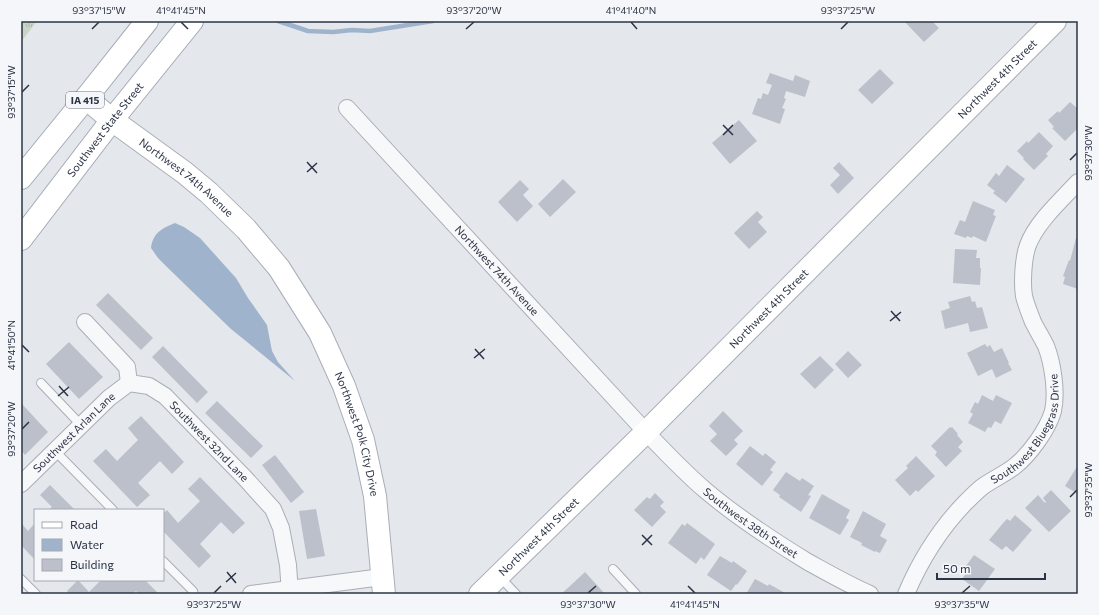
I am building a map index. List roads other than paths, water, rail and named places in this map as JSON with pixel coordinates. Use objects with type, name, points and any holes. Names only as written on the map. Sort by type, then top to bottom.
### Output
[{"type":"street","name":"IA 415","points":[[21,178],[147,21]]},
{"type":"street","name":"Southwest State Street","points":[[21,240],[112,120],[192,21]]},
{"type":"street","name":"Northwest 4th Street","points":[[480,594],[646,432],[1055,21]]},
{"type":"street","name":"Northwest 74th Avenue","points":[[86,98],[112,120],[185,173],[209,193],[246,229],[279,268],[290,286]]},
{"type":"street","name":"Northwest 74th Avenue","points":[[347,108],[646,432]]},
{"type":"street","name":"Southwest Bluegrass Drive","points":[[906,594],[928,551],[964,504],[982,487],[1014,466],[1027,455],[1044,432],[1052,412],[1054,392],[1052,369],[1046,347],[1033,322],[1024,296],[1023,269],[1028,246],[1036,229],[1078,182]]},
{"type":"street","name":"Northwest Polk City Drive","points":[[290,286],[320,333],[344,386],[363,440],[375,496],[383,585]]},
{"type":"street","points":[[85,322],[127,367],[129,383]]},
{"type":"street","name":"Southwest Arlan Lane","points":[[23,479],[55,451],[109,398],[129,383]]},
{"type":"street","name":"Southwest 32nd Lane","points":[[129,383],[149,386],[165,396],[273,509],[282,528],[290,591]]},
{"type":"street","name":"Southwest 38th Street","points":[[646,432],[704,490],[741,519],[781,546],[821,569],[870,594]]},
{"type":"street","points":[[251,594],[383,585]]},
{"type":"lane","points":[[41,383],[81,425]]},
{"type":"lane","points":[[55,451],[112,509]]},
{"type":"lane","points":[[164,562],[193,591],[194,594]]},
{"type":"lane","points":[[613,569],[636,594]]},
{"type":"lane","points":[[499,576],[516,594]]},
{"type":"lane","points":[[21,579],[36,594]]},
{"type":"water","points":[[175,223],[184,227],[200,238],[236,278],[267,325],[272,351],[278,362],[295,381],[231,329],[158,258],[151,248],[154,238],[162,229]]},
{"type":"waterway","points":[[278,21],[308,31],[333,32],[352,30],[370,31],[433,21]]}]
